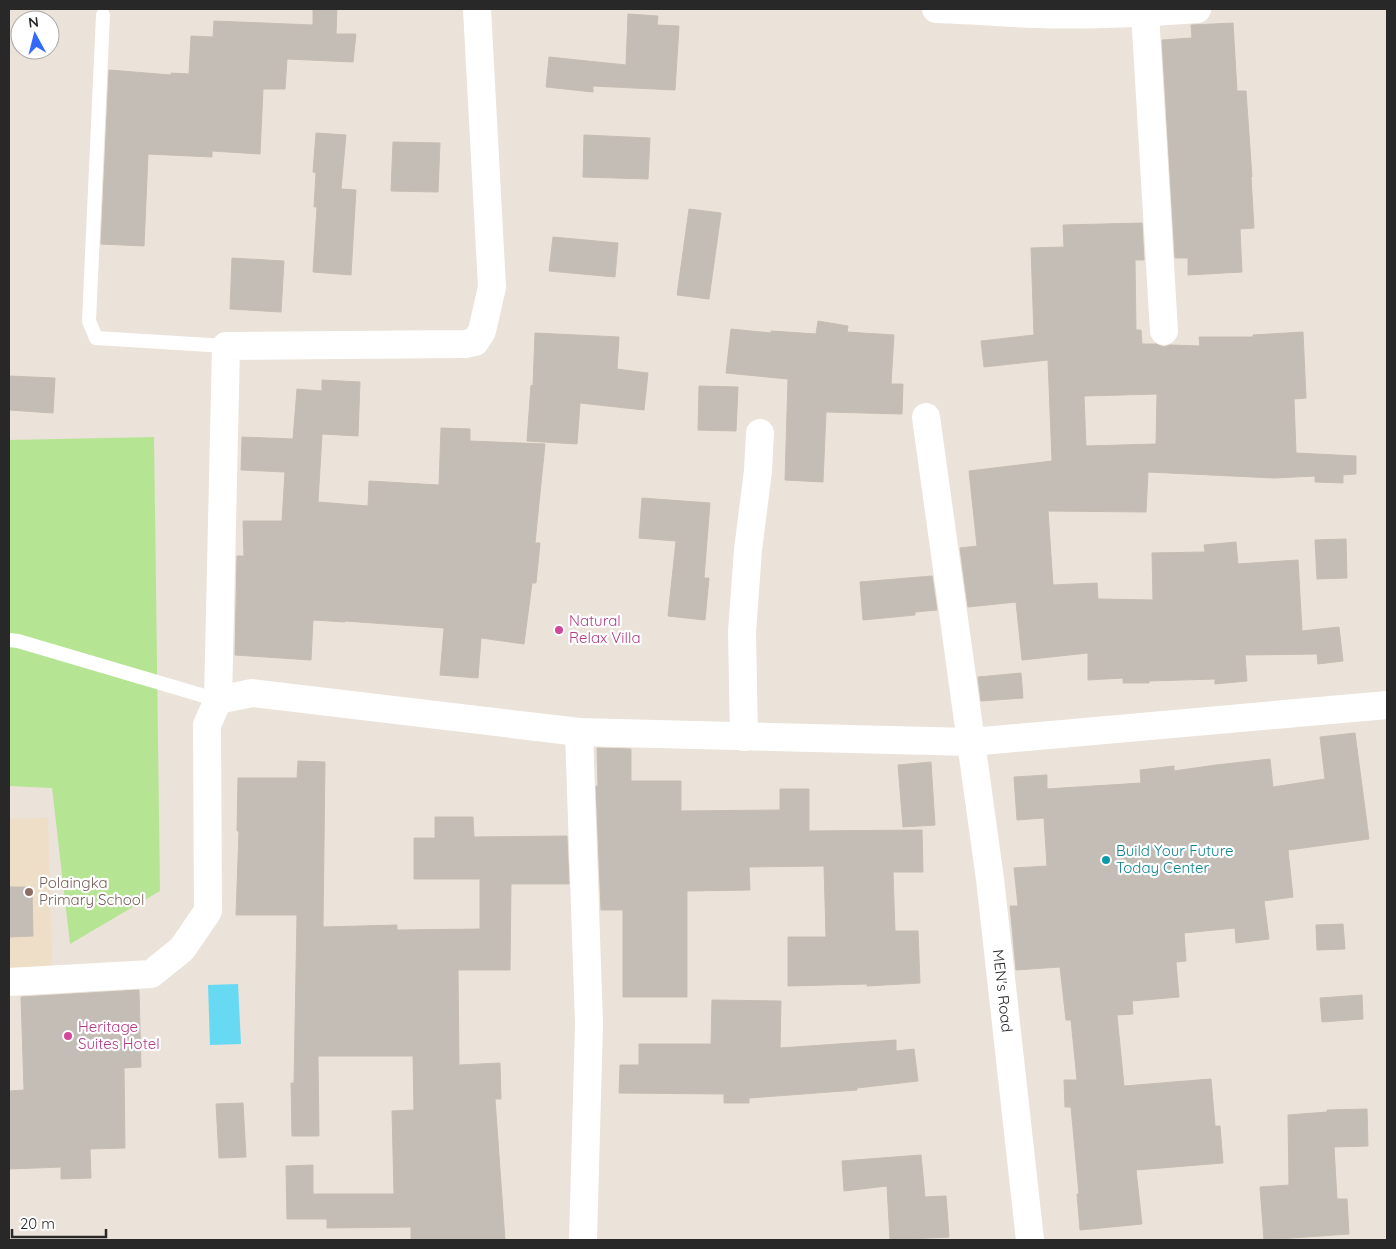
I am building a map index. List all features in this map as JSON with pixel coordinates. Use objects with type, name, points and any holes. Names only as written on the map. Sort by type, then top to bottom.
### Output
[{"type":"street","points":[[9,982],[150,974],[182,949],[208,912],[207,724],[218,700],[226,346],[465,344],[474,342],[482,331],[492,287],[478,9]]},
{"type":"street","points":[[936,9],[1036,14],[1145,13],[1197,9]]},
{"type":"street","points":[[1145,13],[1164,331]]},
{"type":"street","name":"MEN's Road","points":[[926,417],[990,879],[1030,1240]]},
{"type":"street","points":[[744,737],[742,632],[748,550],[758,471],[760,432]]},
{"type":"street","points":[[218,700],[252,693],[579,732],[971,742],[1387,705]]},
{"type":"street","points":[[579,732],[589,1024],[583,1240]]},
{"type":"lane","points":[[103,15],[89,320],[96,338],[226,346]]},
{"type":"lane","points":[[9,640],[18,641],[218,700]]},
{"type":"shaded area","name":"Polaingka Primary School","points":[[48,818],[52,966],[9,968],[9,819]]},
{"type":"green space","points":[[154,437],[160,891],[70,944],[52,788],[9,786],[9,440]]},
{"type":"water","points":[[238,984],[241,1044],[210,1045],[208,985]]},
{"type":"building","points":[[313,9],[337,9],[336,34],[356,34],[353,62],[287,59],[285,89],[263,89],[260,154],[212,151],[212,157],[148,154],[144,246],[101,244],[109,70],[171,75],[171,73],[189,74],[191,36],[213,37],[214,21],[313,25]]},
{"type":"building","points":[[628,14],[658,16],[657,25],[679,26],[675,90],[593,86],[593,92],[546,87],[549,57],[626,65]]},
{"type":"building","points":[[1233,23],[1237,91],[1246,91],[1254,228],[1240,229],[1242,272],[1188,275],[1188,258],[1175,258],[1162,40],[1192,38],[1191,25]]},
{"type":"building","points":[[316,133],[346,135],[341,189],[356,190],[351,275],[313,272],[317,207],[314,207],[316,173],[313,172]]},
{"type":"building","points":[[584,135],[650,138],[648,179],[583,177]]},
{"type":"building","points":[[393,142],[440,143],[438,192],[391,191]]},
{"type":"building","points":[[689,209],[721,213],[709,299],[677,295]]},
{"type":"building","points":[[1142,223],[1144,260],[1135,260],[1136,330],[1141,330],[1142,344],[1156,344],[1164,347],[1170,345],[1200,346],[1199,337],[1253,337],[1253,335],[1303,332],[1306,398],[1294,399],[1296,453],[1356,456],[1356,474],[1343,475],[1343,483],[1315,482],[1315,476],[1274,478],[1148,472],[1146,512],[1048,511],[1053,585],[1097,583],[1098,599],[1153,600],[1152,553],[1205,552],[1204,545],[1236,542],[1238,564],[1298,560],[1302,631],[1339,627],[1343,661],[1318,664],[1317,654],[1245,655],[1247,681],[1215,684],[1215,679],[1149,681],[1149,683],[1123,683],[1123,678],[1088,680],[1088,653],[1022,660],[1016,602],[968,607],[960,548],[977,546],[969,471],[1052,461],[1048,360],[984,367],[981,341],[1034,335],[1031,248],[1064,247],[1063,225]],"holes":[[[1157,394],[1156,444],[1086,446],[1084,396]]]},
{"type":"building","points":[[553,237],[618,243],[615,277],[549,271]]},
{"type":"building","points":[[232,258],[284,261],[281,312],[230,309]]},
{"type":"building","points":[[818,321],[848,326],[847,332],[894,335],[891,384],[903,384],[902,414],[826,412],[823,482],[785,480],[788,379],[726,373],[731,329],[771,333],[771,331],[816,334]]},
{"type":"building","points":[[535,333],[619,337],[617,369],[648,373],[644,410],[580,403],[577,444],[527,441],[531,385],[533,386]]},
{"type":"building","points":[[9,376],[55,378],[53,413],[9,410]]},
{"type":"building","points":[[322,380],[360,382],[358,436],[322,434],[318,502],[368,506],[369,481],[439,485],[441,428],[470,429],[470,441],[545,444],[535,543],[540,543],[536,583],[532,583],[524,644],[481,638],[478,678],[440,675],[444,628],[313,620],[311,660],[235,655],[237,556],[244,556],[243,521],[282,521],[285,472],[241,470],[242,437],[293,439],[297,389],[322,391]]},
{"type":"building","points":[[699,386],[738,387],[736,431],[698,430]]},
{"type":"building","points":[[642,498],[710,503],[704,578],[709,578],[705,620],[668,616],[676,541],[639,538]]},
{"type":"building","points":[[1346,539],[1347,578],[1317,579],[1315,540]]},
{"type":"building","points":[[932,576],[937,610],[915,612],[915,615],[863,620],[860,582]]},
{"type":"building","points":[[1021,673],[1023,698],[981,701],[978,677]]},
{"type":"building","points":[[1355,733],[1369,839],[1288,850],[1293,897],[1264,901],[1269,939],[1236,943],[1235,928],[1184,933],[1186,961],[1176,962],[1179,997],[1132,1001],[1133,1014],[1117,1015],[1124,1086],[1211,1079],[1215,1126],[1220,1126],[1223,1163],[1136,1170],[1142,1224],[1080,1230],[1077,1194],[1079,1194],[1071,1107],[1065,1107],[1064,1080],[1077,1080],[1071,1020],[1066,1020],[1060,967],[1016,970],[1010,906],[1018,906],[1014,868],[1047,866],[1044,818],[1017,820],[1014,777],[1047,775],[1047,789],[1141,783],[1140,770],[1174,766],[1174,771],[1270,759],[1273,787],[1325,779],[1320,737]]},
{"type":"building","points":[[597,748],[631,749],[631,781],[681,781],[681,811],[780,810],[780,789],[809,789],[809,831],[922,830],[923,872],[893,872],[895,931],[918,931],[920,983],[867,986],[867,984],[788,986],[788,937],[826,937],[824,866],[749,867],[750,890],[687,891],[687,997],[623,997],[623,910],[601,910],[596,786],[598,786]]},
{"type":"building","points":[[298,761],[325,762],[323,927],[397,925],[397,930],[480,929],[480,879],[414,879],[414,838],[435,838],[435,817],[473,817],[474,837],[567,836],[569,884],[511,884],[510,970],[458,970],[459,1065],[500,1063],[501,1099],[495,1099],[505,1240],[411,1240],[411,1227],[327,1228],[327,1219],[287,1219],[286,1166],[313,1165],[313,1194],[394,1194],[392,1111],[414,1110],[413,1056],[318,1056],[319,1136],[292,1136],[291,1083],[294,1083],[297,915],[236,915],[239,831],[237,831],[238,778],[297,778]]},
{"type":"building","points":[[931,762],[935,825],[903,827],[898,765]]},
{"type":"building","points":[[9,887],[32,887],[33,936],[9,937]]},
{"type":"building","points":[[1343,924],[1345,949],[1317,950],[1316,925]]},
{"type":"building","points":[[139,990],[141,1067],[124,1068],[125,1148],[90,1149],[91,1178],[61,1179],[61,1167],[9,1169],[9,1091],[24,1090],[21,997]]},
{"type":"building","points":[[1362,995],[1363,1019],[1322,1022],[1320,998]]},
{"type":"building","points":[[712,1000],[781,1001],[780,1048],[896,1040],[896,1051],[914,1049],[918,1081],[857,1088],[857,1090],[749,1098],[749,1103],[724,1103],[724,1094],[619,1093],[620,1065],[639,1065],[639,1044],[711,1044]]},
{"type":"building","points":[[243,1103],[246,1157],[219,1158],[216,1104]]},
{"type":"building","points":[[1367,1109],[1368,1146],[1334,1147],[1337,1199],[1347,1199],[1349,1234],[1264,1240],[1260,1187],[1289,1185],[1288,1115],[1327,1112],[1327,1110]]},
{"type":"building","points":[[921,1155],[925,1197],[946,1196],[949,1237],[890,1240],[887,1186],[844,1191],[842,1161]]},
{"type":"place","name":"Natural Relax Villa","points":[[559,630]]},
{"type":"place","name":"Build Your Future Today Center","points":[[1106,860]]},
{"type":"place","name":"Polaingka Primary School","points":[[29,892]]},
{"type":"place","name":"Heritage Suites Hotel","points":[[68,1036]]}]
